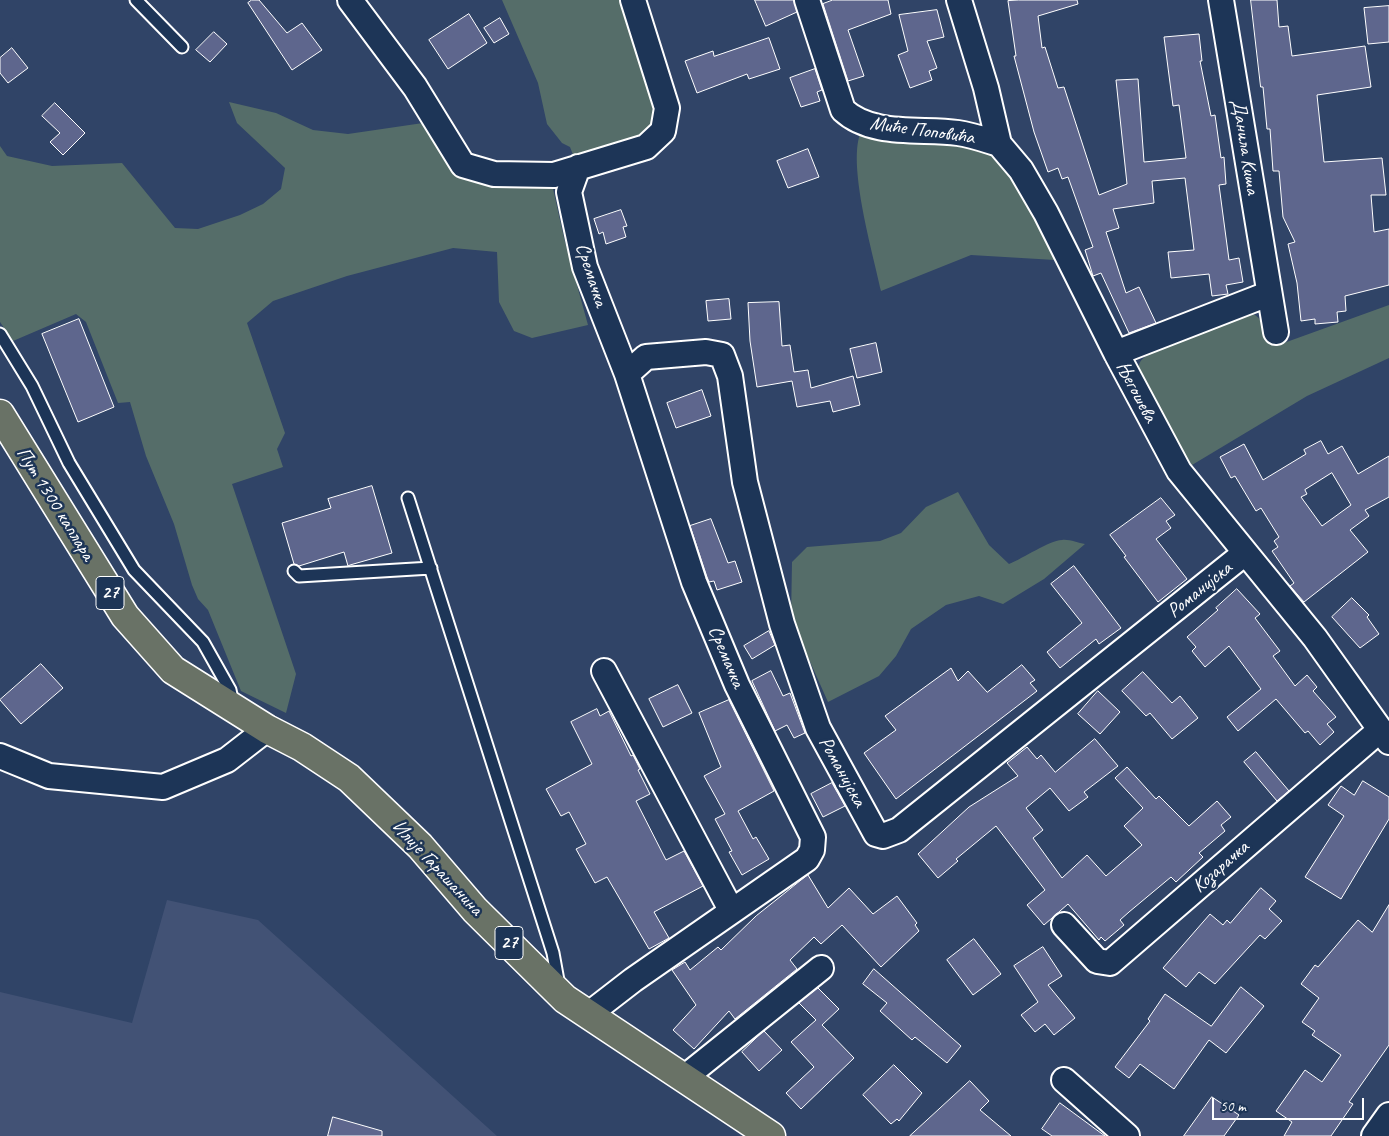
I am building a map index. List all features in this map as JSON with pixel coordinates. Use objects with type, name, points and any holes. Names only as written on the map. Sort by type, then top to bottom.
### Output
[{"type":"main road","name":"Пут 1300 каплара","points":[[0,414],[125,616],[173,670],[267,729]]},
{"type":"main road","name":"Илије Гарашанина","points":[[267,729],[302,746],[349,778],[420,846],[475,910],[565,999],[771,1136]]},
{"type":"street","points":[[350,0],[415,87],[463,165],[494,174],[561,183],[578,167],[646,147],[663,131],[666,108],[633,0]]},
{"type":"street","name":"Миће Поповића","points":[[807,0],[843,110],[852,119],[870,126],[959,133],[999,144]]},
{"type":"street","name":"Његошева","points":[[959,0],[986,88],[999,144],[1021,170],[1046,213],[1116,353],[1179,471],[1315,638],[1384,736]]},
{"type":"street","name":"Данила Киша","points":[[1221,0],[1268,294],[1276,332]]},
{"type":"street","name":"Сремачка","points":[[561,183],[586,267],[627,374],[694,582],[737,685],[813,837],[812,850],[807,860],[730,910],[589,1014]]},
{"type":"street","points":[[1116,353],[1268,294]]},
{"type":"street","name":"Романијска","points":[[627,374],[646,357],[706,352],[722,355],[730,376],[745,482],[782,624],[818,728],[876,834],[883,836],[898,830],[1245,553]]},
{"type":"street","points":[[604,671],[730,910]]},
{"type":"street","points":[[0,756],[49,776],[163,787],[227,760],[267,729]]},
{"type":"street","name":"Козарачка","points":[[1064,925],[1097,961],[1110,963],[1384,736]]},
{"type":"street","points":[[684,1078],[821,968]]},
{"type":"street","points":[[1064,1080],[1127,1136]]},
{"type":"street","points":[[1374,1136],[1389,1115]]},
{"type":"lane","points":[[136,0],[182,47]]},
{"type":"lane","points":[[0,334],[32,386],[69,463],[134,570],[203,642],[230,690],[233,708]]},
{"type":"lane","points":[[408,498],[553,953],[561,993]]},
{"type":"lane","points":[[294,571],[299,576],[431,568]]},
{"type":"shaded area","points":[[167,900],[258,920],[497,1136],[0,1136],[0,992],[132,1023]]},
{"type":"green space","points":[[502,0],[629,0],[662,112],[644,141],[575,160],[570,147],[562,143],[547,124],[538,83]]},
{"type":"green space","points":[[229,102],[276,113],[313,130],[348,134],[423,123],[447,156],[552,184],[564,238],[588,325],[532,338],[514,331],[499,302],[497,252],[453,248],[347,276],[273,301],[247,323],[285,433],[277,449],[283,467],[232,484],[296,674],[286,713],[241,691],[208,610],[198,599],[192,585],[174,524],[146,456],[130,402],[118,403],[86,322],[76,314],[13,341],[0,322],[0,146],[7,156],[52,166],[122,163],[175,228],[198,229],[240,215],[263,204],[281,189],[285,168],[237,123]]},
{"type":"green space","points":[[860,134],[987,148],[1025,201],[1041,229],[1055,260],[971,255],[881,291],[859,189],[857,149]]},
{"type":"green space","points":[[1389,305],[1389,358],[1307,396],[1192,465],[1151,400],[1140,374],[1139,365],[1149,353],[1247,312],[1259,319],[1264,326],[1269,340],[1281,344]]},
{"type":"green space","points":[[958,492],[989,545],[1009,564],[1056,541],[1068,540],[1085,544],[1044,579],[1003,604],[979,596],[946,605],[911,629],[896,656],[879,676],[828,702],[791,619],[792,562],[807,547],[880,541],[901,533],[926,507]]},
{"type":"building","points":[[252,0],[259,0],[287,33],[302,23],[322,50],[292,70],[248,3]]},
{"type":"building","points":[[755,0],[794,0],[797,12],[766,26]]},
{"type":"building","points":[[833,0],[888,0],[891,14],[848,30],[864,76],[848,81],[823,4]]},
{"type":"building","points":[[1077,0],[1078,4],[1038,16],[1042,48],[1045,47],[1058,88],[1064,87],[1099,195],[1127,184],[1116,80],[1138,79],[1144,162],[1186,158],[1179,105],[1173,106],[1164,37],[1199,34],[1202,61],[1200,61],[1211,116],[1215,115],[1221,158],[1224,157],[1226,184],[1219,185],[1229,260],[1239,258],[1243,282],[1226,285],[1228,294],[1212,296],[1209,274],[1171,278],[1168,252],[1194,250],[1185,178],[1152,181],[1154,203],[1113,209],[1119,228],[1106,232],[1126,293],[1139,287],[1156,323],[1129,333],[1101,273],[1093,276],[1085,250],[1093,247],[1068,177],[1062,179],[1058,168],[1048,172],[1034,132],[1014,56],[1016,56],[1008,1]]},
{"type":"building","points":[[1251,0],[1277,0],[1279,27],[1288,26],[1292,56],[1365,46],[1371,87],[1317,95],[1324,162],[1382,158],[1386,195],[1371,195],[1374,232],[1389,229],[1389,285],[1345,296],[1346,311],[1337,312],[1338,322],[1315,324],[1315,319],[1301,321],[1297,283],[1288,244],[1295,242],[1283,217],[1279,171],[1273,171],[1270,129],[1267,129]]},
{"type":"building","points":[[1389,6],[1389,42],[1368,44],[1364,8]]},
{"type":"building","points":[[937,10],[944,37],[927,41],[937,68],[929,71],[932,80],[910,88],[898,55],[908,51],[899,15]]},
{"type":"building","points":[[469,14],[487,43],[448,69],[429,40]]},
{"type":"building","points":[[500,18],[509,34],[494,43],[484,28]]},
{"type":"building","points":[[214,32],[227,44],[210,62],[196,50]]},
{"type":"building","points":[[769,38],[780,69],[749,79],[747,74],[697,93],[685,61],[713,51],[714,56]]},
{"type":"building","points":[[12,48],[28,68],[8,83],[0,73],[0,58]]},
{"type":"building","points":[[815,69],[822,90],[817,92],[820,101],[801,107],[790,78]]},
{"type":"building","points":[[55,103],[85,133],[63,155],[50,142],[60,133],[42,116]]},
{"type":"building","points":[[808,149],[819,177],[788,188],[777,161]]},
{"type":"building","points":[[621,210],[627,226],[623,227],[626,237],[606,244],[603,232],[599,234],[594,219]]},
{"type":"building","points":[[729,299],[731,319],[708,321],[706,301]]},
{"type":"building","points":[[779,302],[782,346],[790,345],[794,372],[808,370],[811,388],[853,376],[860,405],[833,412],[830,401],[797,407],[792,381],[757,387],[750,341],[748,303]]},
{"type":"building","points":[[79,319],[114,407],[78,422],[42,334]]},
{"type":"building","points":[[876,343],[882,372],[857,378],[850,349]]},
{"type":"building","points":[[702,390],[711,416],[676,428],[667,403]]},
{"type":"building","points":[[1321,441],[1328,454],[1342,446],[1358,474],[1389,456],[1389,497],[1365,510],[1369,516],[1350,530],[1368,552],[1304,602],[1290,586],[1294,583],[1272,551],[1278,547],[1274,541],[1279,537],[1261,508],[1256,511],[1235,476],[1231,478],[1220,457],[1244,444],[1263,480],[1306,454],[1304,450]],"holes":[[[1332,473],[1351,505],[1322,526],[1301,497],[1307,494],[1305,490]]]},
{"type":"building","points":[[372,486],[392,553],[348,566],[344,552],[299,566],[294,564],[282,523],[331,508],[328,499]]},
{"type":"building","points":[[1161,498],[1175,515],[1166,521],[1171,528],[1156,539],[1187,579],[1158,602],[1110,535]]},
{"type":"building","points":[[711,519],[728,563],[735,561],[742,582],[717,590],[714,581],[709,582],[690,526]]},
{"type":"building","points":[[1074,566],[1121,628],[1099,644],[1096,639],[1060,668],[1047,652],[1082,623],[1051,584]]},
{"type":"building","points":[[1237,589],[1260,614],[1255,618],[1280,651],[1273,656],[1295,686],[1307,675],[1317,687],[1313,691],[1336,717],[1327,724],[1334,732],[1320,745],[1308,731],[1305,733],[1276,699],[1238,731],[1227,717],[1261,689],[1229,646],[1205,667],[1192,651],[1196,647],[1187,637],[1218,610],[1216,608]]},
{"type":"building","points":[[1352,598],[1369,615],[1367,617],[1379,634],[1360,648],[1332,617]]},
{"type":"building","points":[[769,631],[775,645],[752,659],[744,646]]},
{"type":"building","points":[[41,664],[63,688],[21,724],[0,700]]},
{"type":"building","points":[[1022,665],[1035,680],[1030,683],[1037,691],[896,799],[864,753],[896,730],[885,716],[951,668],[958,681],[968,671],[987,692]]},
{"type":"building","points":[[771,671],[783,696],[790,693],[805,733],[794,738],[787,725],[775,731],[752,681]]},
{"type":"building","points":[[1143,672],[1172,703],[1180,696],[1198,718],[1172,739],[1150,713],[1146,716],[1122,691]]},
{"type":"building","points":[[678,685],[692,713],[663,727],[649,699]]},
{"type":"building","points":[[1098,691],[1120,712],[1100,734],[1078,714]]},
{"type":"building","points":[[729,700],[774,791],[738,811],[753,839],[756,837],[769,859],[742,875],[729,852],[732,851],[715,819],[725,814],[704,776],[721,767],[699,713]]},
{"type":"building","points":[[597,709],[600,716],[609,711],[631,756],[633,755],[640,769],[638,770],[650,794],[636,801],[666,860],[684,851],[703,886],[654,912],[669,938],[649,949],[607,877],[595,883],[576,849],[586,844],[569,812],[561,816],[546,789],[592,764],[571,722]]},
{"type":"building","points":[[1095,739],[1118,766],[1084,792],[1088,797],[1069,811],[1050,788],[1026,808],[1043,830],[1033,838],[1062,878],[1087,855],[1106,876],[1142,845],[1124,826],[1143,808],[1115,778],[1127,767],[1156,799],[1159,796],[1189,826],[1217,801],[1231,817],[1221,825],[1225,831],[1199,853],[1203,857],[1176,882],[1171,877],[1129,912],[1120,920],[1124,925],[1105,941],[1101,937],[1099,940],[1068,904],[1044,925],[1027,905],[1045,890],[996,826],[956,859],[958,861],[938,878],[918,854],[969,807],[1018,776],[1007,763],[1027,747],[1037,759],[1041,755],[1055,772]]},
{"type":"building","points":[[1256,752],[1289,791],[1277,801],[1244,762]]},
{"type":"building","points":[[1363,781],[1389,797],[1389,819],[1341,899],[1305,877],[1344,816],[1328,805],[1341,786],[1354,795]]},
{"type":"building","points":[[832,783],[845,806],[823,817],[811,794]]},
{"type":"building","points":[[808,875],[828,908],[849,888],[873,914],[897,896],[917,923],[915,925],[919,931],[881,967],[842,925],[821,944],[814,937],[790,960],[797,969],[735,1019],[729,1011],[694,1049],[673,1030],[696,1005],[672,970],[685,962],[690,970],[718,947],[721,950],[756,916]]},
{"type":"building","points":[[1261,888],[1276,901],[1269,909],[1282,921],[1265,939],[1260,935],[1215,984],[1199,972],[1186,987],[1163,968],[1210,914],[1223,925],[1227,920],[1230,923]]},
{"type":"building","points":[[1389,905],[1389,1045],[1349,1102],[1353,1104],[1331,1136],[1284,1136],[1292,1122],[1276,1111],[1305,1070],[1322,1082],[1341,1055],[1312,1035],[1315,1031],[1302,1022],[1319,998],[1301,984],[1315,965],[1318,967],[1358,920],[1372,932]]},
{"type":"building","points":[[974,939],[1001,974],[973,995],[947,960]]},
{"type":"building","points":[[1043,947],[1062,976],[1048,985],[1075,1018],[1054,1035],[1045,1024],[1035,1032],[1021,1015],[1038,1002],[1014,966]]},
{"type":"building","points":[[874,969],[961,1046],[947,1063],[915,1037],[912,1040],[880,1011],[887,1003],[863,984]]},
{"type":"building","points":[[1241,987],[1264,1006],[1226,1053],[1209,1040],[1174,1089],[1140,1064],[1129,1078],[1115,1067],[1150,1021],[1148,1019],[1165,994],[1211,1026]]},
{"type":"building","points":[[818,988],[839,1009],[822,1025],[854,1058],[801,1109],[786,1093],[814,1067],[791,1042],[816,1020],[799,1003]]},
{"type":"building","points":[[764,1031],[782,1050],[759,1071],[742,1052]]},
{"type":"building","points":[[894,1065],[922,1093],[899,1121],[897,1119],[891,1124],[863,1095]]},
{"type":"building","points":[[970,1081],[989,1101],[980,1110],[1011,1136],[910,1136]]},
{"type":"building","points":[[1212,1097],[1239,1115],[1224,1136],[1184,1136]]},
{"type":"building","points":[[1060,1103],[1105,1136],[1052,1136],[1042,1129]]},
{"type":"building","points":[[333,1117],[382,1131],[382,1136],[328,1136]]}]
